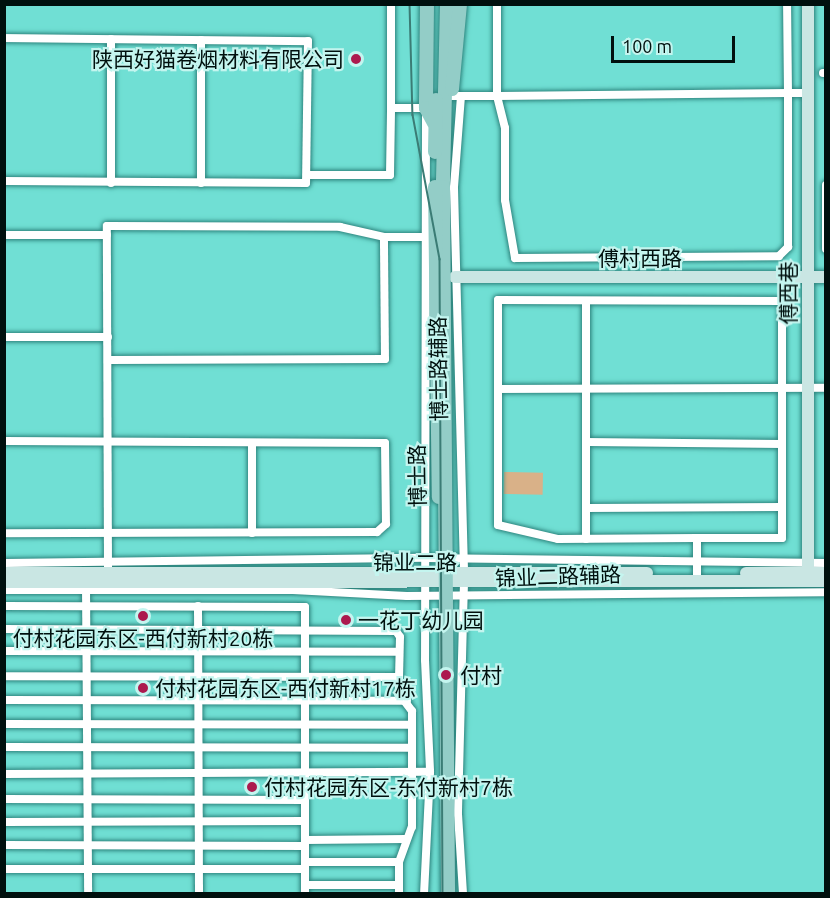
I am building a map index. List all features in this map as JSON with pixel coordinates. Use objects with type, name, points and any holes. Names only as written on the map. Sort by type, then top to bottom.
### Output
[{"type":"main road","points":[[427,4],[426,108],[440,124],[456,96],[460,4]]},
{"type":"main road","points":[[439,4],[442,58]]},
{"type":"main road","points":[[442,58],[447,4]]},
{"type":"main road","name":"博士路","points":[[442,58],[440,124],[444,558]]},
{"type":"main road","name":"博士路","points":[[440,124],[431,237],[444,558],[449,582],[448,894]]},
{"type":"main road","name":"博士路","points":[[439,894],[449,582]]},
{"type":"street","points":[[307,175],[390,175],[391,4]]},
{"type":"street","points":[[498,4],[498,96],[505,128],[505,200],[515,258],[779,256],[788,247],[787,4]]},
{"type":"street","name":"傅西巷","points":[[807,572],[808,4]]},
{"type":"street","points":[[4,38],[308,41],[306,183],[4,181]]},
{"type":"street","points":[[111,39],[111,183]]},
{"type":"street","points":[[201,40],[201,183]]},
{"type":"street","points":[[456,96],[808,93]]},
{"type":"street","name":"博士路辅路","points":[[424,894],[430,772],[425,578],[444,558],[454,277],[456,96]]},
{"type":"street","points":[[108,573],[107,226],[328,227],[384,237],[431,237],[426,108],[391,108]]},
{"type":"street","points":[[825,185],[825,249]]},
{"type":"street","points":[[4,235],[107,235]]},
{"type":"street","points":[[108,360],[385,359],[384,237]]},
{"type":"street","name":"傅村西路","points":[[454,277],[825,277]]},
{"type":"street","points":[[498,300],[586,301],[782,301],[782,538],[586,539],[498,525],[498,300]]},
{"type":"street","points":[[586,301],[586,539]]},
{"type":"street","points":[[4,337],[108,337]]},
{"type":"street","points":[[498,389],[825,388]]},
{"type":"street","points":[[4,441],[385,443],[386,524],[377,532],[4,533]]},
{"type":"street","points":[[586,442],[782,444]]},
{"type":"street","points":[[252,443],[252,532]]},
{"type":"street","points":[[586,508],[782,507]]},
{"type":"street","points":[[697,538],[697,572]]},
{"type":"street","name":"锦业二路辅路","points":[[4,563],[108,573],[444,558],[697,572]]},
{"type":"street","points":[[807,572],[825,563]]},
{"type":"street","name":"锦业二路","points":[[4,573],[425,578],[449,582],[697,572],[825,573]]},
{"type":"street","name":"锦业二路","points":[[807,572],[825,581]]},
{"type":"street","name":"锦业二路","points":[[4,582],[86,586],[108,573]]},
{"type":"street","points":[[449,582],[464,596],[458,814],[463,894]]},
{"type":"street","name":"锦业二路辅路","points":[[4,590],[86,586],[425,596],[449,582],[464,596],[825,592]]},
{"type":"street","points":[[86,586],[88,894]]},
{"type":"street","points":[[4,606],[305,607],[305,630],[305,889],[399,889],[399,862],[412,827],[412,725],[407,701],[399,694],[399,652],[396,631],[305,630],[198,629],[4,629]]},
{"type":"street","points":[[198,606],[199,894]]},
{"type":"street","points":[[4,651],[399,652]]},
{"type":"street","points":[[4,676],[399,677]]},
{"type":"street","points":[[4,700],[407,701]]},
{"type":"street","points":[[4,724],[412,725]]},
{"type":"street","points":[[4,747],[412,748]]},
{"type":"street","points":[[4,774],[430,772]]},
{"type":"street","points":[[4,799],[305,800]]},
{"type":"street","points":[[4,822],[305,821]]},
{"type":"street","points":[[4,845],[198,845],[406,840]]},
{"type":"street","points":[[4,869],[199,869],[399,862]]},
{"type":"shaded area","points":[[504,472],[543,473],[543,495],[504,494]]},
{"type":"tram line","points":[[410,4],[413,115],[440,259],[443,894]]},
{"type":"place","name":"陕西好猫卷烟材料有限公司","points":[[356,59]]},
{"type":"place","name":"付村花园东区-西付新村20栋","points":[[143,616]]},
{"type":"place","name":"一花丁幼儿园","points":[[346,620]]},
{"type":"place","name":"付村","points":[[446,675]]},
{"type":"place","name":"付村花园东区-西付新村17栋","points":[[143,688]]},
{"type":"place","name":"付村花园东区-东付新村7栋","points":[[252,787]]}]
